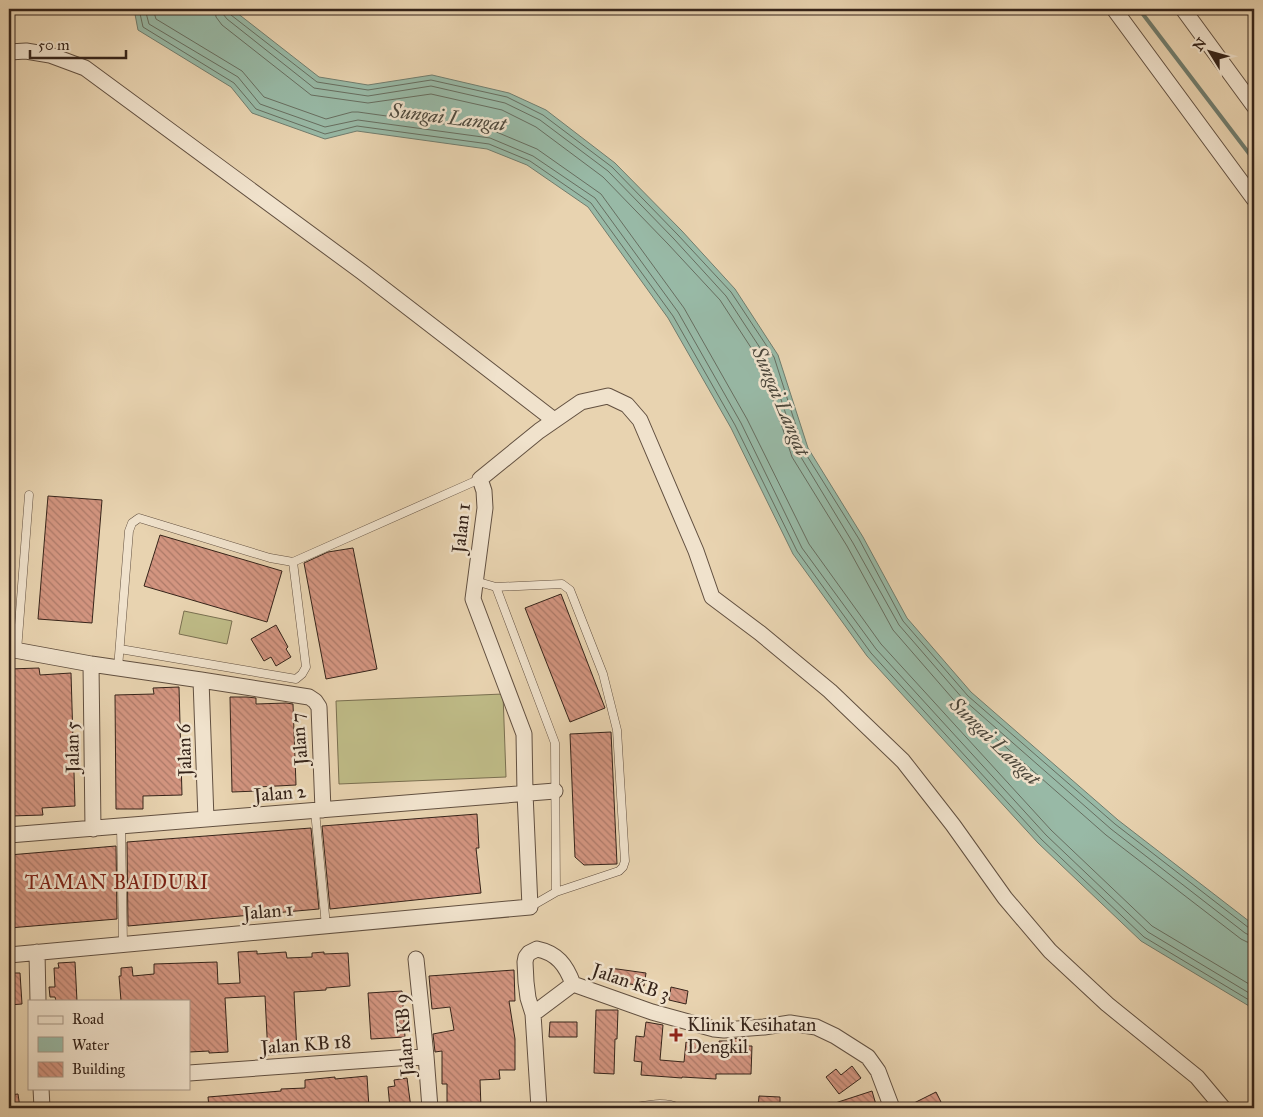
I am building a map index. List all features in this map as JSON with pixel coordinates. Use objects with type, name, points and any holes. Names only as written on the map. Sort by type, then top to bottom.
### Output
[{"type":"street","points":[[1114,9],[1254,199]]},
{"type":"street","points":[[1183,9],[1254,106]]},
{"type":"street","points":[[9,52],[26,51],[50,55],[84,68],[362,272],[554,420]]},
{"type":"street","points":[[480,479],[539,431],[581,402],[608,396],[627,405],[640,420],[692,542],[712,597],[760,633],[830,691],[903,761],[953,825],[1005,898],[1050,951],[1108,1004],[1197,1077],[1223,1108]]},
{"type":"street","name":"Jalan 1","points":[[9,954],[530,907],[524,793],[524,734],[474,599],[485,508],[484,491],[480,479]]},
{"type":"street","points":[[13,650],[91,664],[201,680]]},
{"type":"street","name":"Jalan 5","points":[[91,664],[93,829]]},
{"type":"street","name":"Jalan 7","points":[[201,680],[309,698],[315,701],[319,707],[319,810]]},
{"type":"street","name":"Jalan 6","points":[[201,680],[206,819]]},
{"type":"street","name":"Jalan 2","points":[[9,836],[555,791]]},
{"type":"street","points":[[539,1108],[533,1014],[526,982],[526,957],[537,948],[546,951],[558,959],[568,970],[573,984]]},
{"type":"street","points":[[37,952],[38,1000]]},
{"type":"street","name":"Jalan KB 9","points":[[416,959],[430,1108]]},
{"type":"street","name":"Jalan KB 3","points":[[533,1014],[573,984],[652,1012],[714,1029],[764,1027],[790,1023],[816,1027],[835,1036],[868,1058],[878,1071],[892,1108]]},
{"type":"street","name":"Jalan KB 18","points":[[190,1073],[426,1056]]},
{"type":"street","points":[[41,1090],[42,1108]]},
{"type":"lane","points":[[118,668],[129,531],[132,523],[139,518],[270,558],[293,562],[480,479]]},
{"type":"lane","points":[[13,650],[29,495]]},
{"type":"lane","points":[[120,649],[296,679],[306,667],[293,562]]},
{"type":"lane","name":"Jalan 1","points":[[476,581],[496,587],[562,584],[570,590],[603,674],[617,730],[625,861],[623,867],[619,871],[556,892],[530,907]]},
{"type":"lane","points":[[496,587],[555,743],[556,892]]},
{"type":"lane","points":[[319,810],[326,926]]},
{"type":"lane","points":[[121,826],[123,944]]},
{"type":"lane","points":[[631,1108],[649,1104],[672,1105],[679,1108]]},
{"type":"shaded area","points":[[184,611],[232,621],[227,644],[179,634]]},
{"type":"shaded area","points":[[503,694],[506,777],[339,784],[336,701]]},
{"type":"water","name":"Sungai Langat","points":[[134,9],[232,9],[319,77],[368,85],[432,75],[509,93],[546,110],[615,163],[682,231],[735,289],[778,355],[808,448],[863,537],[907,618],[971,692],[1118,820],[1254,925],[1254,1009],[1141,941],[1038,843],[867,656],[793,554],[731,428],[668,318],[588,207],[527,165],[487,149],[357,131],[325,139],[252,113],[231,87],[138,30]]},
{"type":"building","points":[[48,496],[102,500],[92,623],[38,619]]},
{"type":"building","points":[[160,535],[282,571],[267,622],[144,586]]},
{"type":"building","points":[[353,548],[377,669],[326,679],[304,563],[328,552]]},
{"type":"building","points":[[561,594],[605,708],[570,722],[525,608]]},
{"type":"building","points":[[276,625],[288,647],[286,649],[291,657],[276,666],[271,657],[264,661],[251,639]]},
{"type":"building","points":[[39,668],[40,675],[71,673],[75,806],[42,808],[43,815],[10,816],[9,669]]},
{"type":"building","points":[[179,687],[182,795],[143,796],[143,809],[116,809],[115,695],[154,694],[153,688]]},
{"type":"building","points":[[230,697],[256,698],[256,704],[293,704],[296,785],[258,787],[258,791],[232,792]]},
{"type":"building","points":[[611,732],[617,864],[584,865],[575,857],[570,734]]},
{"type":"building","points":[[477,814],[479,848],[476,848],[481,893],[330,909],[322,826]]},
{"type":"building","points":[[311,828],[319,909],[128,926],[127,842]]},
{"type":"building","points":[[116,846],[117,919],[9,928],[9,855]]},
{"type":"building","points":[[257,951],[257,954],[286,952],[287,958],[312,957],[312,953],[324,952],[324,954],[348,953],[350,986],[294,992],[297,1053],[268,1055],[265,996],[225,998],[228,1052],[209,1053],[209,1051],[190,1052],[190,1000],[121,1000],[119,976],[121,976],[121,968],[132,967],[133,976],[154,974],[154,964],[217,962],[218,984],[240,983],[238,952]]},
{"type":"building","points":[[75,962],[77,1000],[56,1000],[55,997],[50,997],[49,987],[55,987],[54,968],[59,968],[58,963]]},
{"type":"building","points":[[610,968],[646,973],[644,986],[608,981]]},
{"type":"building","points":[[514,970],[515,1001],[509,1001],[515,1039],[515,1070],[499,1070],[500,1079],[480,1080],[481,1108],[447,1108],[447,1084],[442,1084],[442,1051],[435,1052],[433,1034],[454,1030],[450,1007],[432,1009],[429,976]]},
{"type":"building","points":[[9,973],[20,973],[22,1004],[9,1005]]},
{"type":"building","points":[[671,987],[688,991],[686,1004],[669,1000]]},
{"type":"building","points":[[402,991],[405,1037],[371,1039],[368,993]]},
{"type":"building","points":[[596,1010],[618,1010],[614,1074],[594,1073]]},
{"type":"building","points":[[550,1022],[577,1022],[577,1037],[549,1037]]},
{"type":"building","points":[[646,1022],[663,1025],[660,1060],[684,1062],[686,1042],[719,1044],[719,1041],[743,1038],[743,1041],[746,1041],[746,1046],[752,1046],[751,1074],[716,1074],[716,1079],[641,1075],[642,1062],[634,1061],[636,1036],[644,1037]]},
{"type":"building","points":[[852,1066],[861,1078],[839,1094],[826,1077],[836,1069],[841,1075]]},
{"type":"building","points":[[367,1076],[369,1108],[209,1108],[208,1097],[305,1088],[305,1080]]},
{"type":"building","points":[[407,1078],[411,1108],[390,1108],[388,1087],[395,1086],[394,1080]]},
{"type":"building","points":[[872,1091],[877,1108],[827,1108],[826,1106]]},
{"type":"building","points":[[936,1092],[944,1108],[904,1108]]},
{"type":"building","points":[[18,1094],[20,1108],[9,1108],[9,1095]]},
{"type":"building","points":[[759,1096],[780,1097],[780,1108],[758,1108]]},
{"type":"waterway","points":[[1139,9],[1254,160]]},
{"type":"place","name":"Klinik Kesihatan Dengkil","points":[[676,1035]]},
{"type":"district","name":"TAMAN BAIDURI","points":[[117,882]]}]
